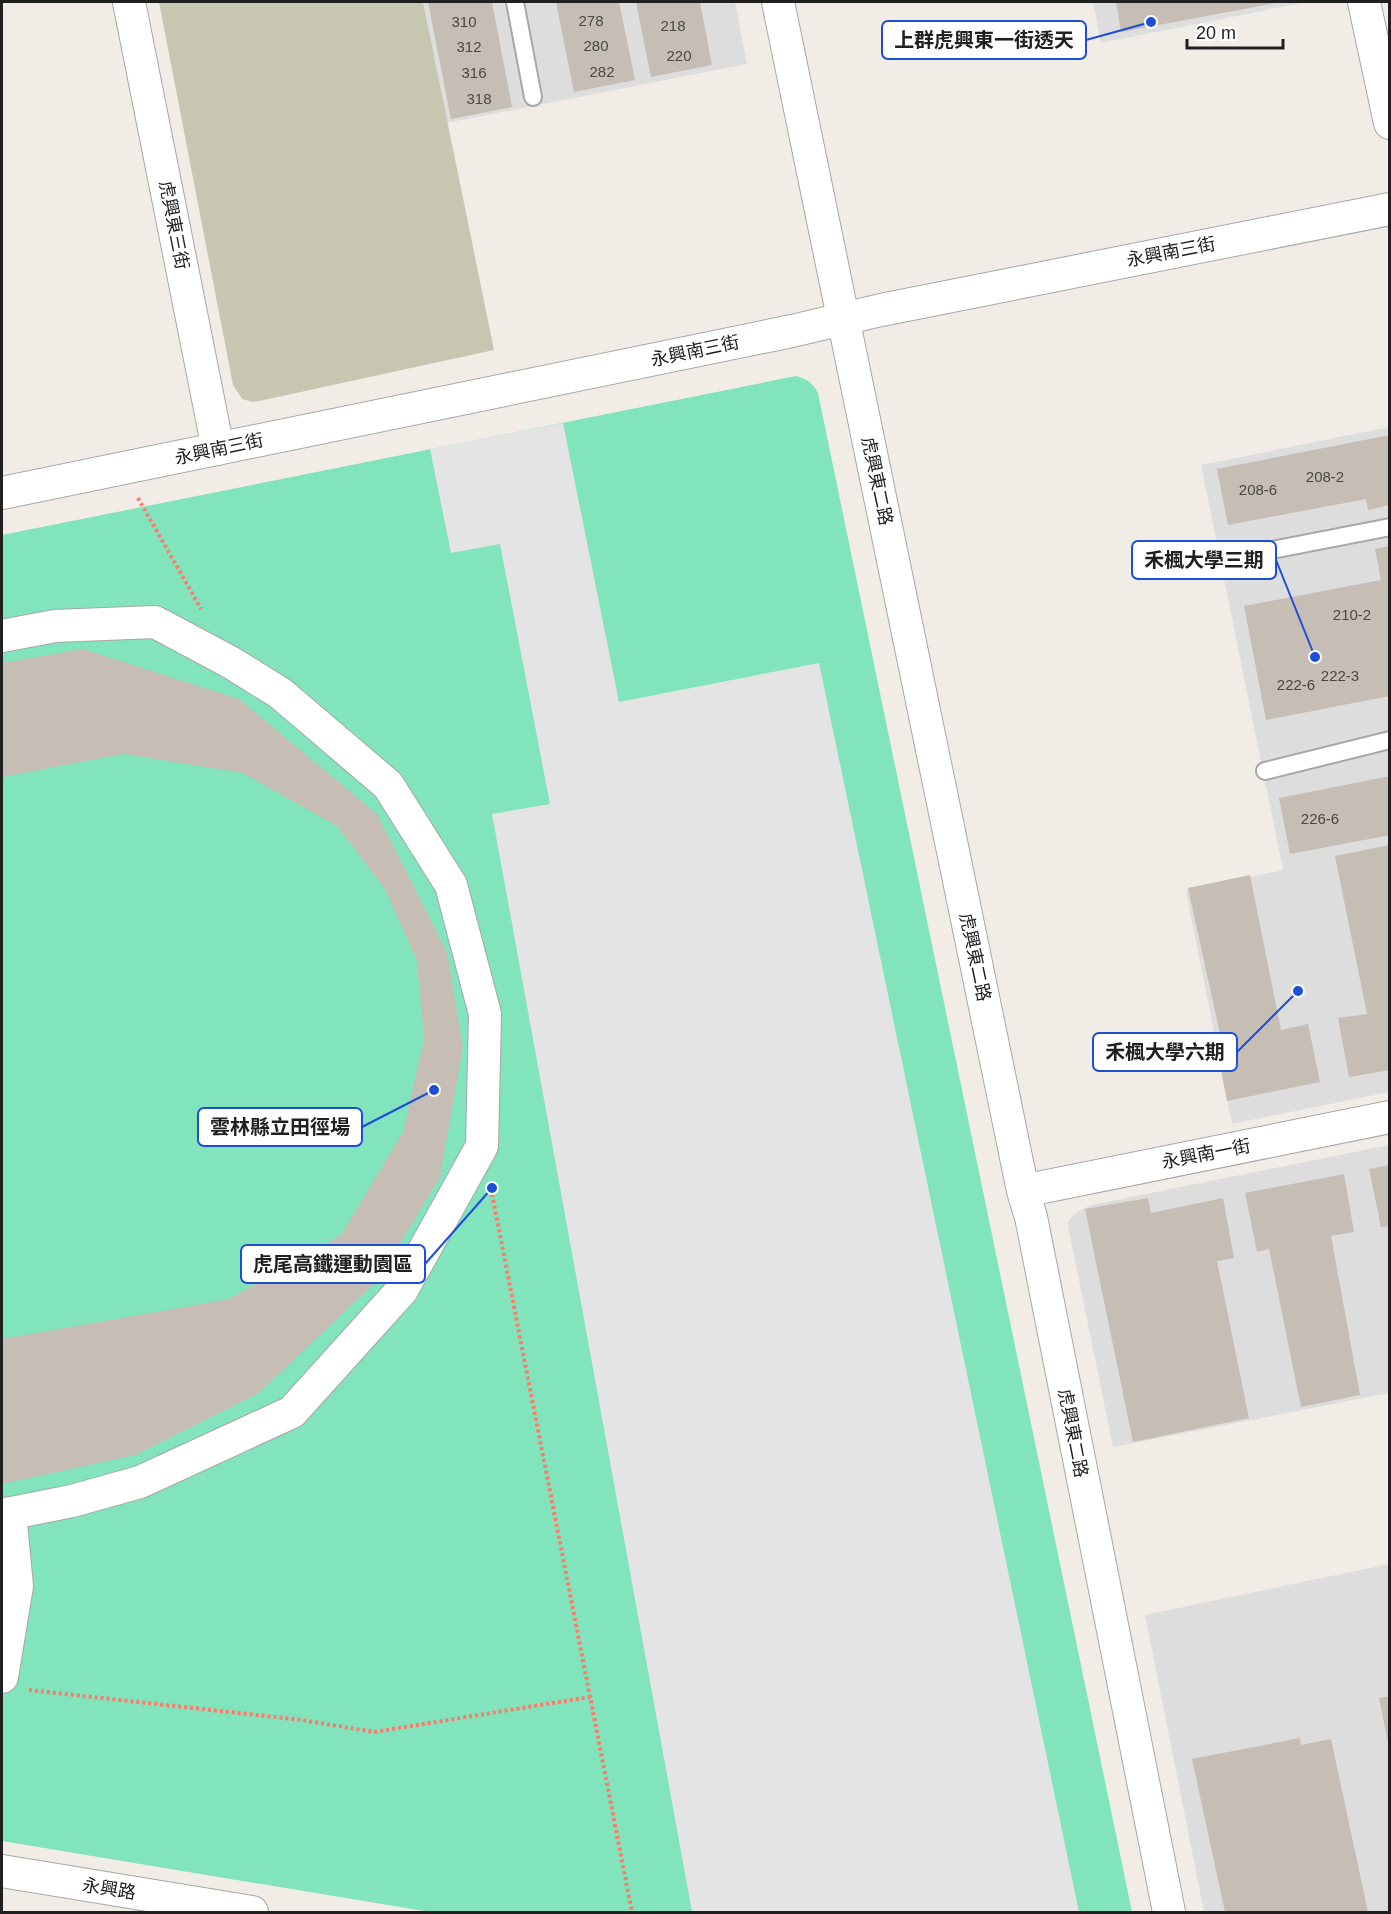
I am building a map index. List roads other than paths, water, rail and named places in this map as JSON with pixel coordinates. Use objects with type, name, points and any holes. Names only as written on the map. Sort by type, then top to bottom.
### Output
[{"type":"street","name":"虎興東三街","points":[[129,2],[218,449]]},
{"type":"street","name":"虎興東二路","points":[[778,2],[1023,1191],[1031,1217],[1169,1912]]},
{"type":"street","points":[[1364,2],[1389,123]]},
{"type":"street","name":"永興南三街","points":[[2,493],[1389,208]]},
{"type":"street","points":[[2,636],[55,626],[155,622],[230,662],[280,693],[388,785],[451,885],[484,1014],[482,1146],[402,1290],[292,1412],[140,1482],[72,1501],[6,1514],[17,1586],[13,1683]]},
{"type":"street","name":"永興南一街","points":[[1023,1191],[1389,1117]]},
{"type":"street","name":"永興路","points":[[2,1871],[252,1912]]},
{"type":"lane","points":[[515,2],[533,97]]},
{"type":"lane","points":[[1221,560],[1389,527]]},
{"type":"lane","points":[[1265,771],[1389,740]]},
{"type":"place","name":"上群虎興東一街透天","points":[[1151,22]]},
{"type":"place","name":"禾楓大學三期","points":[[1315,657]]},
{"type":"place","name":"禾楓大學六期","points":[[1298,991]]},
{"type":"place","name":"雲林縣立田徑場","points":[[434,1090]]},
{"type":"place","name":"虎尾高鐵運動園區","points":[[492,1188]]}]
